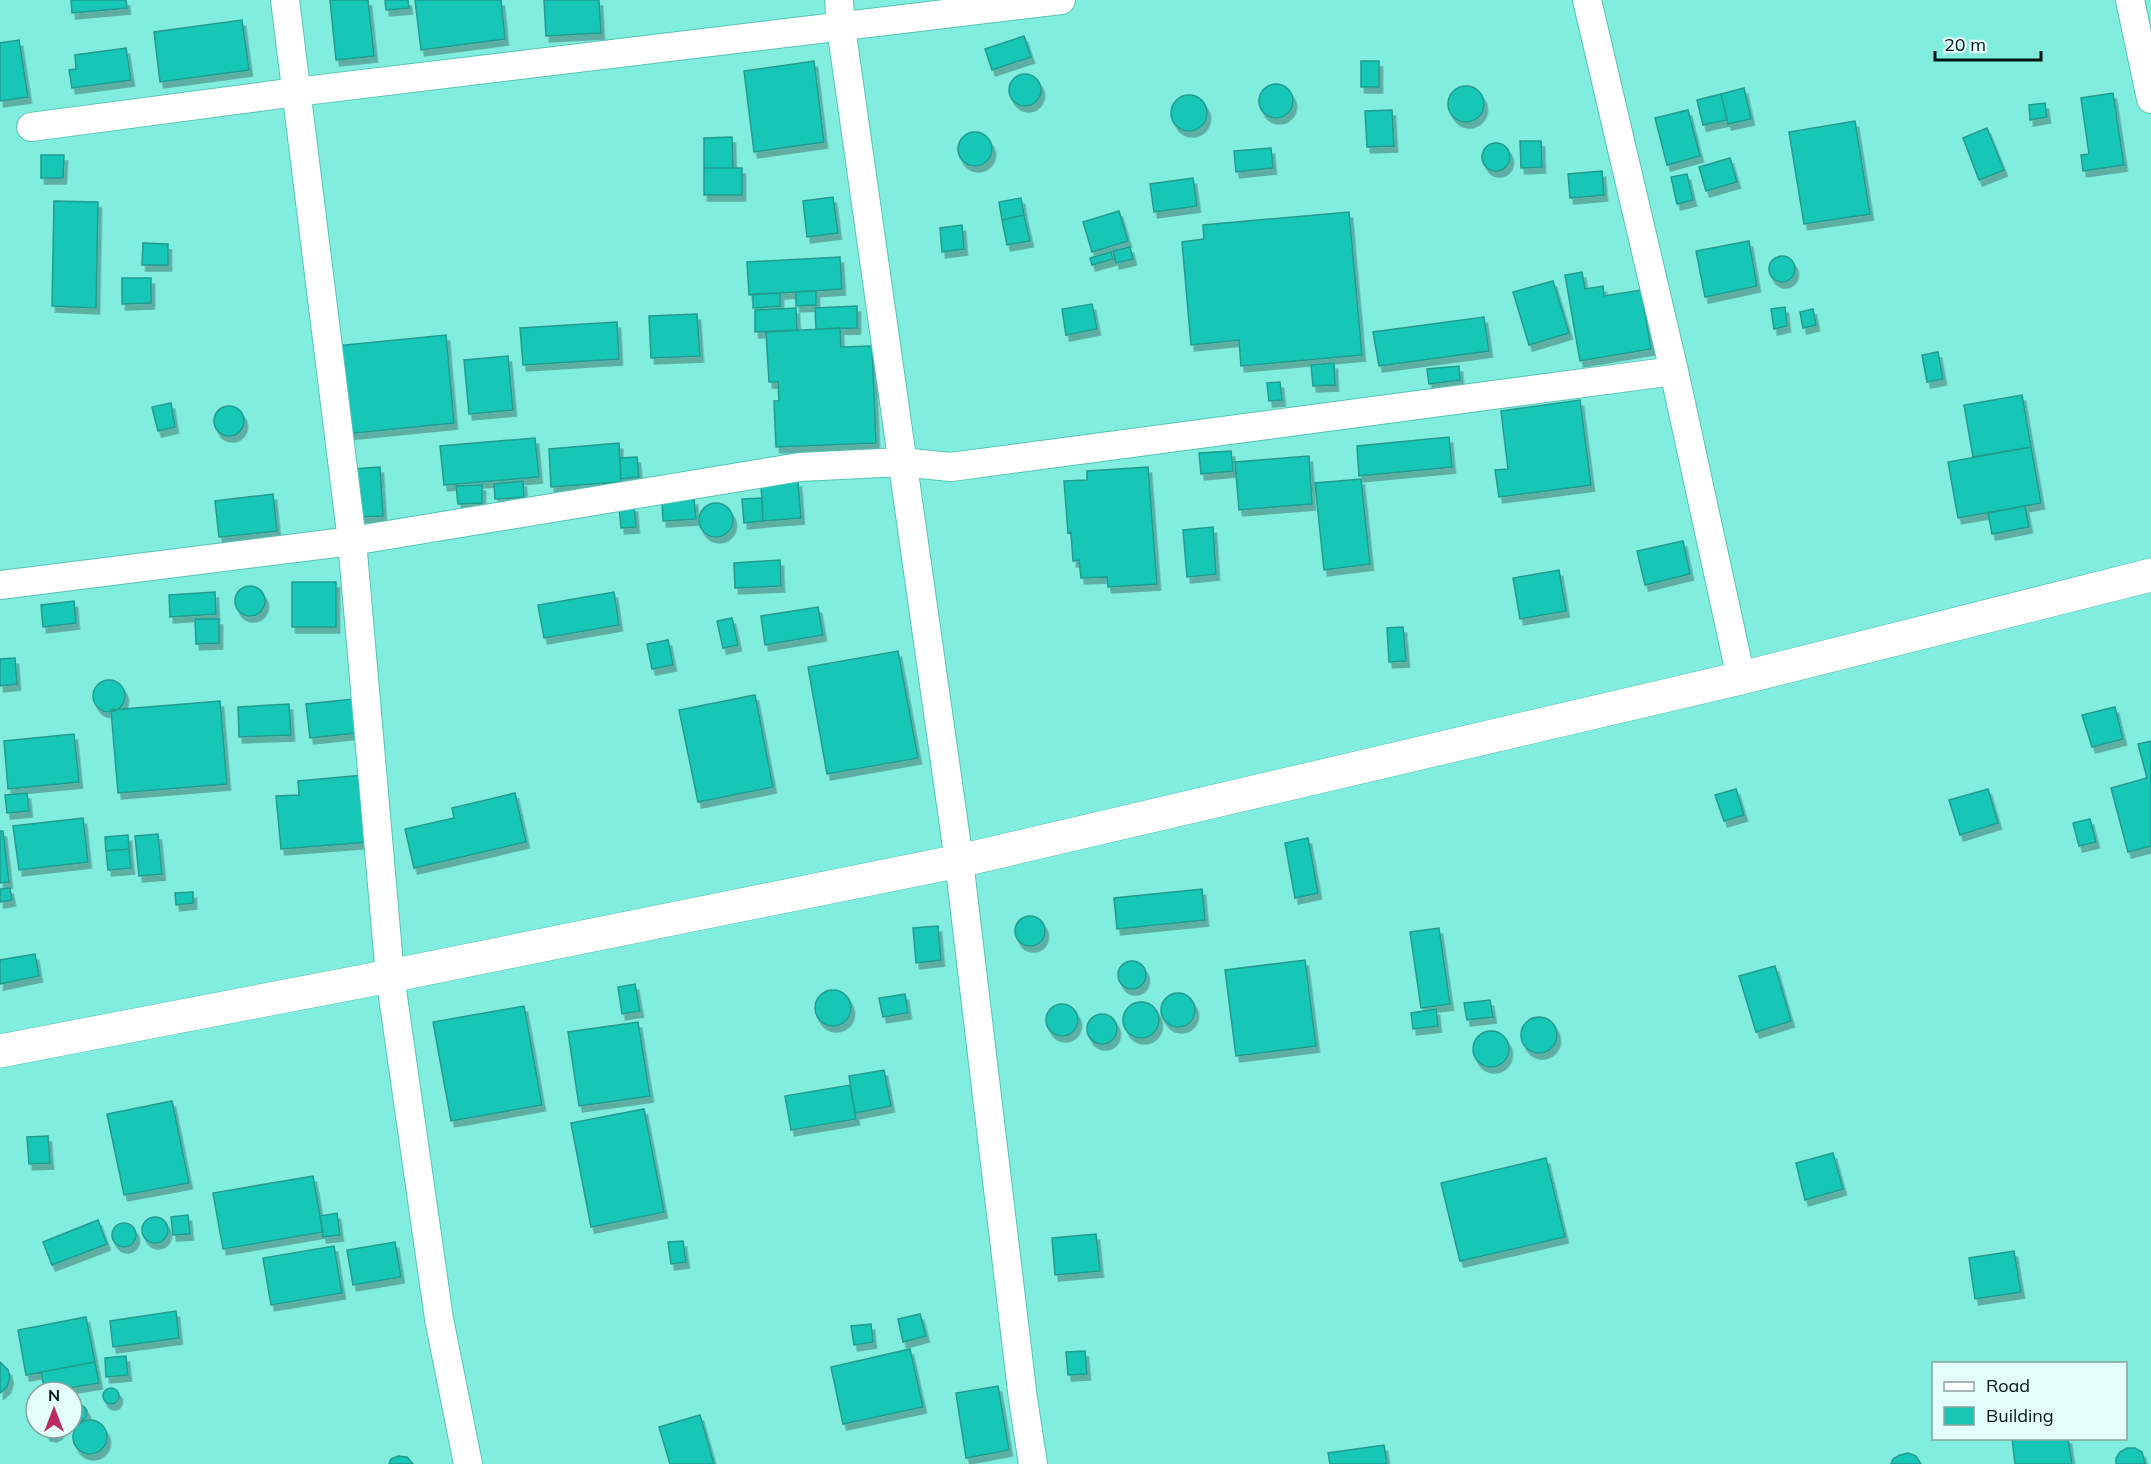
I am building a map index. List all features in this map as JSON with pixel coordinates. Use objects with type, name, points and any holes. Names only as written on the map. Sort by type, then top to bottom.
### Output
[{"type":"main road","points":[[0,1051],[390,976],[959,861],[1741,678],[2151,575]]},
{"type":"street","points":[[285,0],[352,541],[390,976],[439,1319],[468,1464]]},
{"type":"street","points":[[31,127],[296,92],[840,14],[1061,0]]},
{"type":"street","points":[[1587,0],[1674,371],[1741,678]]},
{"type":"street","points":[[2130,0],[2151,99]]},
{"type":"street","points":[[840,14],[901,462],[959,861],[1023,1399],[1034,1464]]},
{"type":"street","points":[[0,585],[352,541],[800,467],[901,462],[951,467],[1674,371]]},
{"type":"building","points":[[71,0],[126,0],[127,8],[72,13]]},
{"type":"building","points":[[330,0],[368,0],[374,56],[336,60]]},
{"type":"building","points":[[385,0],[408,0],[409,8],[386,10]]},
{"type":"building","points":[[415,0],[501,0],[505,39],[421,50]]},
{"type":"building","points":[[544,0],[599,0],[601,33],[546,36]]},
{"type":"building","points":[[242,20],[249,70],[160,82],[154,32]]},
{"type":"building","points":[[1024,36],[1031,57],[992,70],[985,49]]},
{"type":"building","points":[[19,40],[28,97],[0,101],[0,43]]},
{"type":"building","points":[[126,48],[131,80],[72,88],[69,70],[76,69],[75,55]]},
{"type":"building","points":[[814,61],[824,142],[754,152],[744,71]]},
{"type":"building","points":[[1361,61],[1379,61],[1379,87],[1361,87]]},
{"type":"building","points":[[1025,74],[1036,79],[1041,90],[1036,101],[1025,106],[1014,101],[1009,90],[1014,79]]},
{"type":"building","points":[[1276,84],[1288,89],[1293,101],[1288,113],[1276,118],[1264,113],[1259,101],[1264,89]]},
{"type":"building","points":[[1466,86],[1479,91],[1484,104],[1479,117],[1466,122],[1453,117],[1448,104],[1453,91]]},
{"type":"building","points":[[1744,88],[1751,119],[1728,124],[1721,94]]},
{"type":"building","points":[[2113,93],[2124,165],[2083,171],[2081,155],[2089,154],[2081,98]]},
{"type":"building","points":[[1721,94],[1727,120],[1703,125],[1697,100]]},
{"type":"building","points":[[1189,95],[1202,100],[1207,113],[1202,126],[1189,131],[1176,126],[1171,113],[1176,100]]},
{"type":"building","points":[[2045,103],[2047,117],[2030,120],[2029,105]]},
{"type":"building","points":[[1392,110],[1394,146],[1367,147],[1365,111]]},
{"type":"building","points":[[1688,110],[1700,156],[1667,165],[1655,118]]},
{"type":"building","points":[[1855,121],[1870,214],[1804,224],[1789,132]]},
{"type":"building","points":[[1987,128],[2004,170],[1979,180],[1963,138]]},
{"type":"building","points":[[975,132],[987,137],[992,149],[987,161],[975,166],[963,161],[958,149],[963,137]]},
{"type":"building","points":[[732,137],[733,168],[704,168],[704,138]]},
{"type":"building","points":[[1520,141],[1541,141],[1542,167],[1521,168]]},
{"type":"building","points":[[1496,143],[1506,147],[1510,157],[1506,167],[1496,171],[1486,167],[1482,157],[1486,147]]},
{"type":"building","points":[[1271,148],[1273,168],[1236,172],[1234,151]]},
{"type":"building","points":[[41,155],[64,155],[63,178],[41,178]]},
{"type":"building","points":[[1730,158],[1737,182],[1706,191],[1699,167]]},
{"type":"building","points":[[704,168],[742,168],[742,195],[704,195]]},
{"type":"building","points":[[1602,171],[1604,195],[1570,198],[1568,174]]},
{"type":"building","points":[[1687,174],[1693,200],[1677,204],[1671,177]]},
{"type":"building","points":[[1193,178],[1197,206],[1154,212],[1150,184]]},
{"type":"building","points":[[833,197],[838,233],[807,237],[803,201]]},
{"type":"building","points":[[1021,198],[1024,215],[1002,220],[999,202]]},
{"type":"building","points":[[54,201],[98,202],[96,308],[52,306]]},
{"type":"building","points":[[1119,211],[1128,241],[1092,252],[1083,222]]},
{"type":"building","points":[[1349,212],[1362,355],[1241,366],[1239,340],[1191,345],[1182,242],[1204,239],[1203,225]]},
{"type":"building","points":[[1024,215],[1030,241],[1007,245],[1002,220]]},
{"type":"building","points":[[962,225],[964,249],[942,252],[940,228]]},
{"type":"building","points":[[1749,241],[1757,286],[1705,297],[1696,251]]},
{"type":"building","points":[[143,243],[168,244],[168,265],[142,265]]},
{"type":"building","points":[[1130,247],[1133,259],[1116,263],[1113,251]]},
{"type":"building","points":[[1111,252],[1113,259],[1092,265],[1090,258]]},
{"type":"building","points":[[1782,256],[1791,260],[1795,269],[1791,278],[1782,282],[1773,278],[1769,269],[1773,260]]},
{"type":"building","points":[[840,257],[842,289],[749,295],[747,262]]},
{"type":"building","points":[[1582,272],[1585,289],[1603,286],[1604,296],[1641,290],[1651,349],[1580,361],[1565,275]]},
{"type":"building","points":[[122,278],[151,278],[151,303],[122,304]]},
{"type":"building","points":[[1553,281],[1569,333],[1529,345],[1513,292]]},
{"type":"building","points":[[816,291],[816,305],[796,306],[796,292]]},
{"type":"building","points":[[780,293],[780,306],[753,308],[753,294]]},
{"type":"building","points":[[1092,304],[1097,329],[1066,335],[1062,309]]},
{"type":"building","points":[[857,306],[857,328],[816,329],[815,308]]},
{"type":"building","points":[[1785,307],[1787,326],[1774,329],[1771,309]]},
{"type":"building","points":[[796,308],[797,330],[755,332],[755,310]]},
{"type":"building","points":[[1813,309],[1816,325],[1803,328],[1800,312]]},
{"type":"building","points":[[697,314],[700,356],[651,358],[649,316]]},
{"type":"building","points":[[1484,317],[1489,351],[1379,366],[1373,332]]},
{"type":"building","points":[[617,322],[619,359],[523,365],[520,328]]},
{"type":"building","points":[[840,328],[841,347],[872,346],[876,443],[776,447],[774,401],[779,401],[778,382],[769,382],[766,332]]},
{"type":"building","points":[[446,335],[454,423],[345,434],[336,346]]},
{"type":"building","points":[[1938,352],[1943,379],[1927,382],[1922,355]]},
{"type":"building","points":[[508,356],[513,410],[469,414],[464,360]]},
{"type":"building","points":[[1334,363],[1335,385],[1313,386],[1311,365]]},
{"type":"building","points":[[1459,366],[1460,380],[1429,384],[1427,369]]},
{"type":"building","points":[[1280,382],[1282,400],[1269,401],[1267,383]]},
{"type":"building","points":[[2022,395],[2031,447],[1973,457],[1964,405]]},
{"type":"building","points":[[1580,400],[1591,485],[1499,497],[1495,470],[1508,469],[1501,411]]},
{"type":"building","points":[[171,403],[175,427],[158,431],[152,407]]},
{"type":"building","points":[[229,406],[240,410],[244,421],[240,432],[229,436],[218,432],[214,421],[218,410]]},
{"type":"building","points":[[1449,437],[1452,467],[1359,476],[1357,446]]},
{"type":"building","points":[[535,438],[539,477],[444,485],[440,446]]},
{"type":"building","points":[[619,443],[621,482],[551,487],[549,449]]},
{"type":"building","points":[[2031,447],[2041,503],[1958,518],[1948,462]]},
{"type":"building","points":[[1231,451],[1233,471],[1201,474],[1199,453]]},
{"type":"building","points":[[1309,456],[1312,504],[1239,510],[1235,462]]},
{"type":"building","points":[[637,457],[639,477],[621,479],[620,458]]},
{"type":"building","points":[[380,467],[383,516],[355,517],[352,469]]},
{"type":"building","points":[[1148,467],[1157,584],[1108,587],[1107,577],[1081,578],[1079,560],[1073,561],[1071,532],[1068,533],[1064,481],[1087,480],[1087,471]]},
{"type":"building","points":[[1361,479],[1370,564],[1324,570],[1315,483]]},
{"type":"building","points":[[523,481],[524,497],[495,499],[494,484]]},
{"type":"building","points":[[798,481],[801,518],[763,521],[761,484]]},
{"type":"building","points":[[482,485],[482,503],[458,504],[456,486]]},
{"type":"building","points":[[273,494],[277,531],[219,537],[215,501]]},
{"type":"building","points":[[762,498],[763,521],[744,523],[742,499]]},
{"type":"building","points":[[694,499],[696,519],[663,521],[662,501]]},
{"type":"building","points":[[716,503],[728,508],[733,520],[728,532],[716,537],[704,532],[699,520],[704,508]]},
{"type":"building","points":[[634,506],[636,527],[621,528],[619,507]]},
{"type":"building","points":[[2025,506],[2029,527],[1992,534],[1988,513]]},
{"type":"building","points":[[1213,527],[1216,574],[1187,577],[1183,530]]},
{"type":"building","points":[[1683,541],[1690,574],[1645,585],[1637,551]]},
{"type":"building","points":[[780,560],[781,586],[735,588],[734,563]]},
{"type":"building","points":[[1559,570],[1566,611],[1520,619],[1513,578]]},
{"type":"building","points":[[292,582],[336,582],[336,627],[292,627]]},
{"type":"building","points":[[250,586],[261,590],[265,601],[261,612],[250,616],[239,612],[235,601],[239,590]]},
{"type":"building","points":[[215,592],[216,614],[170,617],[169,595]]},
{"type":"building","points":[[614,592],[619,625],[544,638],[538,605]]},
{"type":"building","points":[[74,601],[76,623],[43,627],[41,605]]},
{"type":"building","points":[[818,607],[823,635],[765,645],[761,616]]},
{"type":"building","points":[[732,618],[738,645],[723,648],[717,621]]},
{"type":"building","points":[[195,619],[219,619],[219,643],[196,644]]},
{"type":"building","points":[[1403,627],[1406,661],[1389,662],[1387,628]]},
{"type":"building","points":[[668,640],[673,665],[652,669],[647,644]]},
{"type":"building","points":[[898,651],[918,758],[827,774],[808,667]]},
{"type":"building","points":[[15,658],[17,684],[0,686],[0,659]]},
{"type":"building","points":[[109,680],[121,684],[125,696],[121,708],[109,712],[97,708],[93,696],[97,684]]},
{"type":"building","points":[[755,695],[773,787],[698,802],[679,710]]},
{"type":"building","points":[[353,699],[356,733],[310,738],[306,704]]},
{"type":"building","points":[[220,701],[227,784],[118,793],[111,710]]},
{"type":"building","points":[[289,704],[291,735],[239,737],[238,707]]},
{"type":"building","points":[[2115,707],[2123,739],[2092,747],[2082,715]]},
{"type":"building","points":[[74,734],[79,782],[8,789],[4,741]]},
{"type":"building","points":[[2151,741],[2151,846],[2128,852],[2111,788],[2147,778],[2138,744]]},
{"type":"building","points":[[364,775],[370,842],[281,849],[276,796],[299,795],[298,781]]},
{"type":"building","points":[[1736,789],[1744,815],[1724,821],[1715,795]]},
{"type":"building","points":[[1988,789],[1998,823],[1960,835],[1949,800]]},
{"type":"building","points":[[27,793],[29,811],[7,813],[5,795]]},
{"type":"building","points":[[515,793],[526,842],[414,868],[405,829],[454,818],[452,808]]},
{"type":"building","points":[[83,818],[88,862],[19,870],[13,826]]},
{"type":"building","points":[[2090,819],[2096,842],[2079,846],[2073,823]]},
{"type":"building","points":[[0,831],[3,831],[9,882],[0,883]]},
{"type":"building","points":[[158,834],[162,874],[139,876],[135,836]]},
{"type":"building","points":[[128,835],[129,849],[106,851],[105,837]]},
{"type":"building","points":[[1308,838],[1318,893],[1295,898],[1285,843]]},
{"type":"building","points":[[129,849],[131,868],[108,870],[106,851]]},
{"type":"building","points":[[10,888],[12,900],[0,902],[0,889]]},
{"type":"building","points":[[1202,889],[1205,920],[1117,929],[1114,898]]},
{"type":"building","points":[[193,892],[193,903],[176,905],[175,893]]},
{"type":"building","points":[[1030,916],[1041,920],[1045,931],[1041,942],[1030,946],[1019,942],[1015,931],[1019,920]]},
{"type":"building","points":[[938,926],[941,960],[916,963],[913,928]]},
{"type":"building","points":[[1439,928],[1450,1004],[1421,1008],[1410,932]]},
{"type":"building","points":[[35,954],[39,976],[0,984],[0,960]]},
{"type":"building","points":[[1305,960],[1316,1046],[1236,1056],[1225,970]]},
{"type":"building","points":[[1132,961],[1142,965],[1146,975],[1142,985],[1132,989],[1122,985],[1118,975],[1122,965]]},
{"type":"building","points":[[1775,966],[1791,1021],[1756,1032],[1739,976]]},
{"type":"building","points":[[635,984],[640,1011],[622,1014],[618,987]]},
{"type":"building","points":[[833,990],[845,996],[851,1008],[845,1020],[833,1026],[821,1020],[815,1008],[821,996]]},
{"type":"building","points":[[1178,993],[1190,998],[1195,1010],[1190,1022],[1178,1027],[1166,1022],[1161,1010],[1166,998]]},
{"type":"building","points":[[905,994],[908,1013],[883,1017],[879,998]]},
{"type":"building","points":[[1490,1000],[1493,1017],[1467,1020],[1464,1003]]},
{"type":"building","points":[[1141,1002],[1154,1007],[1159,1020],[1154,1033],[1141,1038],[1128,1033],[1123,1020],[1128,1007]]},
{"type":"building","points":[[1062,1004],[1073,1009],[1078,1020],[1073,1031],[1062,1036],[1051,1031],[1046,1020],[1051,1009]]},
{"type":"building","points":[[524,1006],[542,1105],[451,1121],[433,1022]]},
{"type":"building","points":[[1436,1009],[1438,1026],[1413,1029],[1411,1013]]},
{"type":"building","points":[[1102,1014],[1113,1018],[1117,1029],[1113,1040],[1102,1044],[1091,1040],[1087,1029],[1091,1018]]},
{"type":"building","points":[[1539,1017],[1552,1022],[1557,1035],[1552,1048],[1539,1053],[1526,1048],[1521,1035],[1526,1022]]},
{"type":"building","points":[[638,1022],[650,1096],[579,1106],[568,1032]]},
{"type":"building","points":[[1491,1031],[1503,1037],[1509,1049],[1503,1061],[1491,1067],[1479,1061],[1473,1049],[1479,1037]]},
{"type":"building","points":[[884,1070],[891,1106],[855,1113],[849,1076]]},
{"type":"building","points":[[850,1085],[856,1119],[791,1130],[785,1096]]},
{"type":"building","points":[[172,1101],[189,1183],[124,1195],[107,1114]]},
{"type":"building","points":[[644,1109],[664,1212],[591,1227],[571,1123]]},
{"type":"building","points":[[48,1136],[50,1163],[29,1164],[27,1137]]},
{"type":"building","points":[[1833,1153],[1843,1189],[1805,1200],[1796,1163]]},
{"type":"building","points":[[1546,1158],[1565,1237],[1460,1261],[1441,1183]]},
{"type":"building","points":[[313,1176],[323,1232],[223,1249],[213,1193]]},
{"type":"building","points":[[337,1213],[340,1235],[323,1237],[320,1216]]},
{"type":"building","points":[[188,1215],[190,1234],[173,1235],[171,1217]]},
{"type":"building","points":[[155,1217],[164,1221],[168,1230],[164,1239],[155,1243],[146,1239],[142,1230],[146,1221]]},
{"type":"building","points":[[98,1220],[107,1244],[52,1265],[43,1242]]},
{"type":"building","points":[[124,1223],[129,1224],[135,1230],[135,1240],[129,1246],[124,1247],[119,1246],[113,1240],[112,1235],[113,1230],[119,1224]]},
{"type":"building","points":[[1096,1234],[1100,1271],[1055,1275],[1052,1238]]},
{"type":"building","points":[[683,1241],[686,1262],[671,1264],[668,1242]]},
{"type":"building","points":[[395,1242],[401,1277],[353,1285],[347,1250]]},
{"type":"building","points":[[334,1246],[342,1293],[271,1305],[263,1258]]},
{"type":"building","points":[[2014,1251],[2021,1292],[1975,1299],[1969,1258]]},
{"type":"building","points":[[176,1311],[179,1338],[113,1347],[110,1321]]},
{"type":"building","points":[[920,1314],[926,1336],[903,1342],[898,1319]]},
{"type":"building","points":[[86,1317],[95,1362],[26,1375],[18,1330]]},
{"type":"building","points":[[871,1324],[873,1342],[854,1345],[851,1326]]},
{"type":"building","points":[[910,1349],[923,1407],[843,1424],[831,1367]]},
{"type":"building","points":[[1085,1351],[1087,1374],[1068,1375],[1066,1352]]},
{"type":"building","points":[[126,1356],[128,1375],[106,1377],[105,1358]]},
{"type":"building","points":[[0,1362],[8,1370],[10,1378],[7,1387],[0,1393]]},
{"type":"building","points":[[95,1362],[99,1383],[84,1386],[84,1380],[43,1380],[41,1372]]},
{"type":"building","points":[[998,1386],[1009,1450],[966,1458],[956,1393]]},
{"type":"building","points":[[111,1388],[117,1390],[119,1396],[117,1402],[111,1404],[105,1402],[103,1396],[105,1390]]},
{"type":"building","points":[[84,1407],[87,1413],[84,1419]]},
{"type":"building","points":[[700,1415],[714,1464],[670,1464],[659,1427]]},
{"type":"building","points":[[90,1420],[96,1422],[102,1425],[107,1437],[102,1449],[90,1454],[78,1449],[74,1440],[84,1440],[84,1422]]},
{"type":"building","points":[[2012,1440],[2068,1440],[2072,1464],[2015,1464]]},
{"type":"building","points":[[1384,1445],[1387,1464],[1330,1464],[1328,1453]]},
{"type":"building","points":[[2127,1448],[2135,1448],[2142,1452],[2145,1464],[2116,1464],[2116,1458],[2120,1452]]},
{"type":"building","points":[[1908,1453],[1916,1456],[1921,1464],[1891,1464],[1893,1459]]},
{"type":"building","points":[[398,1456],[407,1457],[413,1464],[389,1464],[391,1459]]}]
